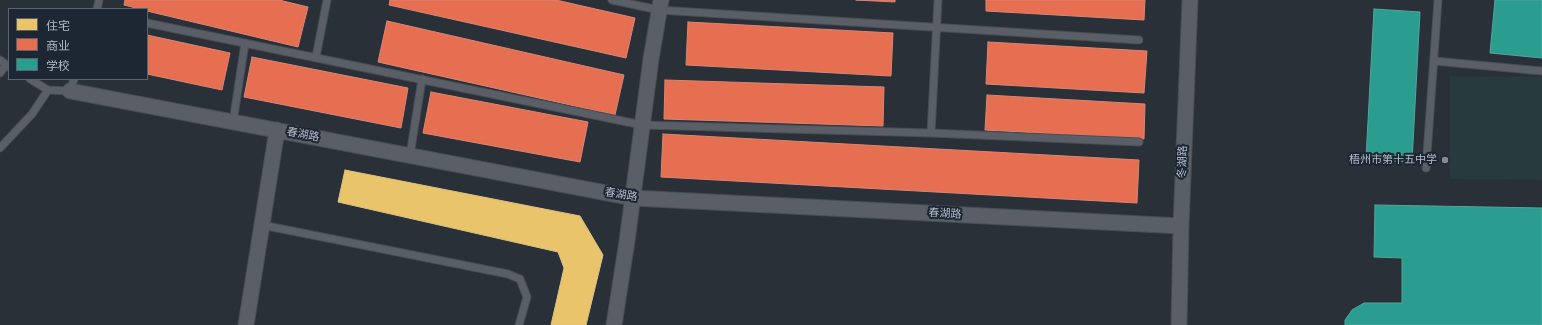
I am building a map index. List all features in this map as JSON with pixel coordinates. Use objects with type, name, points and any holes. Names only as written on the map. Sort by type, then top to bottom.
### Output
[{"type":"street","name":"冬湖路","points":[[1179,325],[1181,226],[1190,0]]},
{"type":"street","points":[[614,325],[633,198],[651,59],[660,5]]},
{"type":"street","name":"春湖路","points":[[72,85],[232,122],[633,198],[1181,226]]},
{"type":"street","points":[[246,325],[278,130]]},
{"type":"lane","points":[[316,57],[327,0]]},
{"type":"lane","points":[[612,0],[937,27],[1139,40]]},
{"type":"lane","points":[[931,133],[938,0]]},
{"type":"lane","points":[[1426,168],[1438,0]]},
{"type":"lane","points":[[148,23],[642,125],[931,133],[1139,142]]},
{"type":"lane","points":[[232,122],[245,43]]},
{"type":"lane","points":[[0,60],[8,66],[0,73]]},
{"type":"lane","points":[[1434,61],[1542,71]]},
{"type":"lane","points":[[410,155],[422,79]]},
{"type":"lane","points":[[32,80],[48,90],[72,85]]},
{"type":"lane","points":[[0,148],[32,114],[48,90]]},
{"type":"lane","points":[[262,225],[508,274],[520,279],[527,297],[519,325]]},
{"type":"green space","points":[[1450,76],[1542,77],[1542,180],[1450,179]]},
{"type":"building: 住宅","points":[[345,170],[580,216],[603,255],[586,325],[551,325],[564,268],[558,252],[338,202]]},
{"type":"building: 商业","points":[[125,0],[279,0],[308,7],[298,47],[148,11],[148,8],[136,8],[124,5]]},
{"type":"building: 商业","points":[[390,0],[556,0],[635,18],[626,58],[389,5]]},
{"type":"building: 商业","points":[[856,0],[895,0],[895,2]]},
{"type":"building: 商业","points":[[986,0],[1145,0],[1144,20],[986,11]]},
{"type":"building: 商业","points":[[387,21],[624,75],[615,115],[378,62]]},
{"type":"building: 商业","points":[[688,22],[893,33],[891,76],[686,65]]},
{"type":"building: 商业","points":[[148,35],[230,53],[222,90],[148,74]]},
{"type":"building: 商业","points":[[988,42],[1147,51],[1144,93],[986,84]]},
{"type":"building: 商业","points":[[252,57],[408,88],[401,128],[244,97]]},
{"type":"building: 商业","points":[[665,80],[884,87],[883,126],[664,119]]},
{"type":"building: 商业","points":[[431,92],[588,122],[580,162],[423,133]]},
{"type":"building: 商业","points":[[987,95],[1145,104],[1144,139],[985,130]]},
{"type":"building: 商业","points":[[663,134],[1139,160],[1137,203],[661,177]]},
{"type":"building: 学校","points":[[1495,0],[1542,0],[1542,58],[1490,53]]},
{"type":"building: 学校","points":[[1374,9],[1420,12],[1412,162],[1366,159]]},
{"type":"building: 学校","points":[[1375,205],[1542,208],[1542,325],[1345,325],[1345,320],[1352,310],[1364,303],[1402,303],[1402,258],[1374,257]]},
{"type":"place","name":"梧州市第十五中学","points":[[1445,160]]}]
